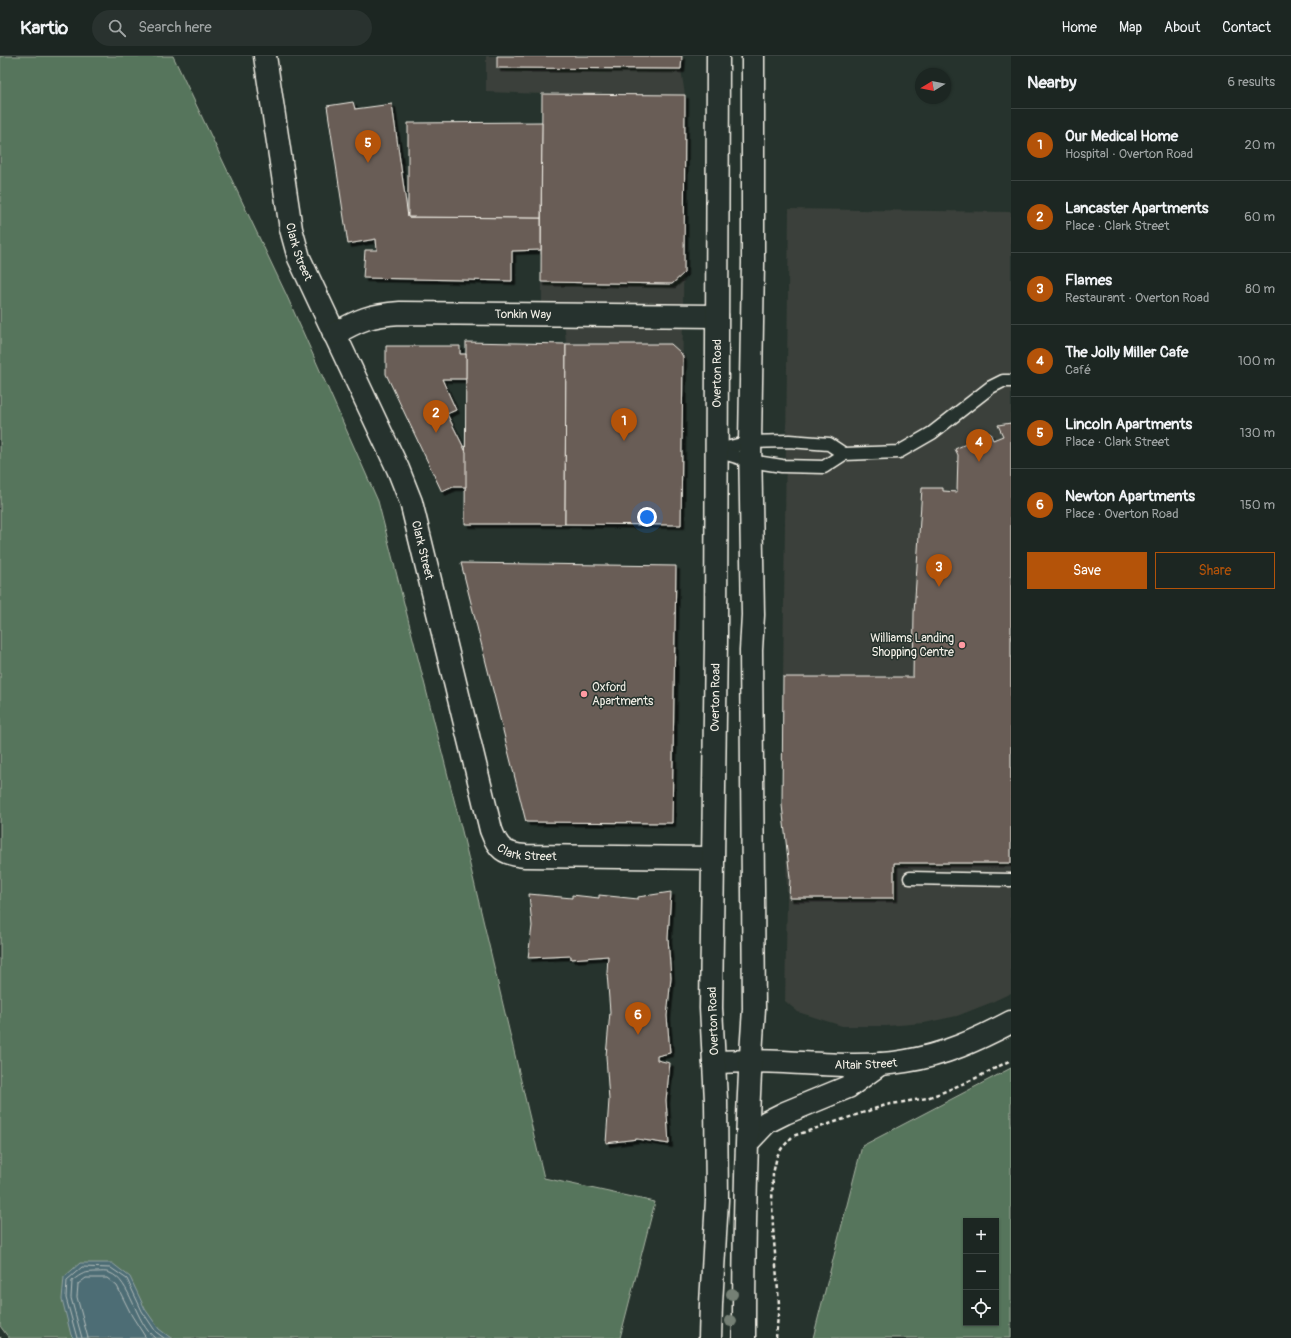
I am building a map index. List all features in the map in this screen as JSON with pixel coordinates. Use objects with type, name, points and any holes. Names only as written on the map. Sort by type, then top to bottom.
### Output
[{"type":"street","name":"Clark Street","points":[[265,56],[291,229],[295,245],[299,258],[398,469],[411,502],[491,830],[495,841],[500,848],[506,852],[514,855],[525,856],[713,858]]},
{"type":"street","name":"Overton Road","points":[[710,1338],[717,1200],[716,1100],[711,1008],[716,632],[718,56]]},
{"type":"street","points":[[744,1338],[744,1270],[750,1061],[754,995],[751,650],[753,615],[750,451],[753,263],[753,56]]},
{"type":"street","name":"Tonkin Way","points":[[334,334],[365,318],[400,313],[717,316]]},
{"type":"street","name":"Altair Street","points":[[714,1062],[750,1061],[856,1065],[905,1062],[951,1050],[977,1040],[1011,1022]]},
{"type":"street","points":[[748,1142],[768,1122],[785,1112],[848,1087],[880,1064]]},
{"type":"lane","points":[[717,451],[750,451],[782,466],[824,467],[844,454],[899,452],[932,433],[991,387],[1003,381],[1011,381]]},
{"type":"lane","points":[[717,451],[750,451],[789,441],[829,444],[844,454]]},
{"type":"lane","points":[[910,878],[1011,880]]},
{"type":"path","points":[[776,1338],[779,1304],[773,1228],[773,1186],[777,1156],[786,1144],[793,1136],[886,1104],[927,1098],[941,1094],[1011,1060]]},
{"type":"shaded area","points":[[486,56],[682,56],[681,69],[685,95],[681,525],[565,524],[566,344],[564,315],[542,314],[542,94],[486,92]]},
{"type":"shaded area","points":[[789,209],[1011,212],[1011,993],[957,1016],[924,1023],[887,1026],[842,1026],[798,1012],[785,1001],[787,898],[786,846],[782,805]]},
{"type":"green space","points":[[0,56],[173,56],[286,294],[378,501],[462,831],[544,1178],[655,1202],[620,1338],[9,1338],[0,1326]]},
{"type":"green space","points":[[1011,1068],[1011,1338],[813,1338],[862,1146]]},
{"type":"water","points":[[80,1263],[112,1263],[130,1277],[145,1309],[159,1329],[171,1338],[74,1338],[71,1335],[62,1299],[64,1277]]},
{"type":"building","points":[[497,56],[682,56],[681,69],[497,68]]},
{"type":"building","points":[[542,94],[685,95],[684,273],[672,284],[541,282]]},
{"type":"building","points":[[353,102],[355,109],[392,104],[408,217],[541,218],[541,250],[512,251],[512,281],[363,278],[365,250],[377,250],[376,239],[348,244],[327,106]]},
{"type":"building","points":[[542,122],[541,218],[408,217],[408,123]]},
{"type":"building","points":[[466,342],[566,344],[565,524],[465,524]]},
{"type":"building","points":[[566,344],[671,344],[681,353],[683,357],[681,525],[565,524]]},
{"type":"building","points":[[386,346],[460,346],[460,354],[466,354],[466,379],[442,379],[456,410],[447,414],[466,452],[466,487],[453,487],[442,492],[386,374]]},
{"type":"building","name":"Williams Landing Shopping Centre","points":[[1011,423],[1011,863],[894,863],[894,898],[789,898],[790,878],[782,805],[783,677],[913,677],[914,613],[922,488],[943,488],[943,491],[957,492],[958,455],[955,449],[990,433],[993,440],[1003,436],[998,425]]},
{"type":"building","name":"Oxford Apartments","points":[[461,563],[676,566],[672,823],[526,822]]},
{"type":"building","points":[[671,892],[668,938],[671,978],[667,1016],[670,1053],[657,1056],[657,1060],[670,1063],[666,1100],[669,1144],[637,1139],[606,1143],[609,1100],[606,1056],[610,1012],[607,973],[608,956],[571,959],[571,956],[528,958],[532,926],[529,894],[572,898],[572,895],[599,898],[599,895],[638,899],[638,897]]},
{"type":"place","name":"Lincoln Apartments","points":[[368,163]]},
{"type":"place","name":"Lancaster Apartments","points":[[436,433]]},
{"type":"place","name":"Our Medical Home","points":[[624,441]]},
{"type":"place","name":"The Jolly Miller Cafe","points":[[979,462]]},
{"type":"place","name":"Flames","points":[[939,587]]},
{"type":"place","name":"Williams Landing Shopping Centre","points":[[962,645]]},
{"type":"place","name":"Oxford Apartments","points":[[584,694]]},
{"type":"place","name":"Newton Apartments","points":[[638,1035]]}]
